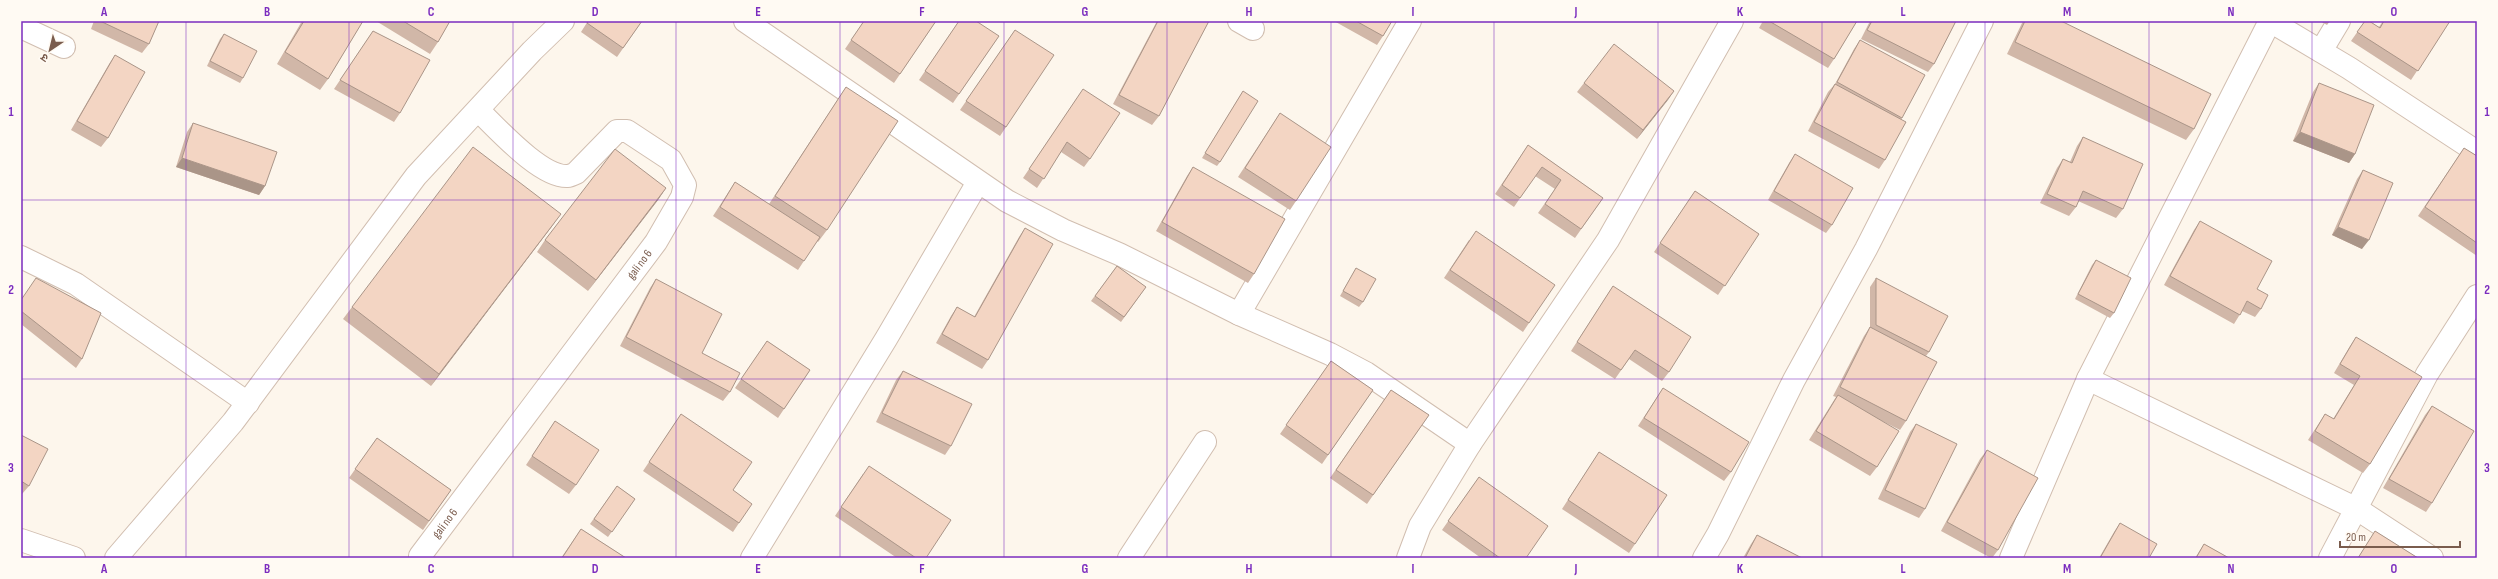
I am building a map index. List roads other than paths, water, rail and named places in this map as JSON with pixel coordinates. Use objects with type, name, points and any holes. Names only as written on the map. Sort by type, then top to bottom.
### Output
[{"type":"street","points":[[116,558],[248,403],[416,176],[532,51],[563,21]]},
{"type":"street","points":[[745,21],[1007,201],[1063,230],[1119,254],[1239,314],[1330,354],[1366,374],[1470,444]]},
{"type":"street","points":[[1239,314],[1410,21]]},
{"type":"street","points":[[1408,558],[1420,526],[1470,444],[1608,240],[1732,21]]},
{"type":"street","points":[[1704,558],[1718,534],[1794,380],[1866,249],[1982,21]]},
{"type":"street","points":[[2011,558],[2088,379],[2270,21],[2321,51],[2477,152]]},
{"type":"street","points":[[2321,51],[2339,21]]},
{"type":"street","points":[[21,27],[64,47]]},
{"type":"street","name":"gali no 6","points":[[420,556],[656,242],[682,197],[685,185],[671,160],[627,131],[621,130],[617,131],[576,173],[567,176],[552,172],[537,164],[478,110]]},
{"type":"street","points":[[752,558],[886,339],[978,182]]},
{"type":"street","points":[[22,261],[76,284],[248,403]]},
{"type":"street","points":[[2330,558],[2427,374],[2477,296]]},
{"type":"street","points":[[2088,379],[2357,509],[2432,558]]},
{"type":"street","points":[[1129,558],[1205,442]]},
{"type":"street","points":[[21,540],[74,558]]}]
